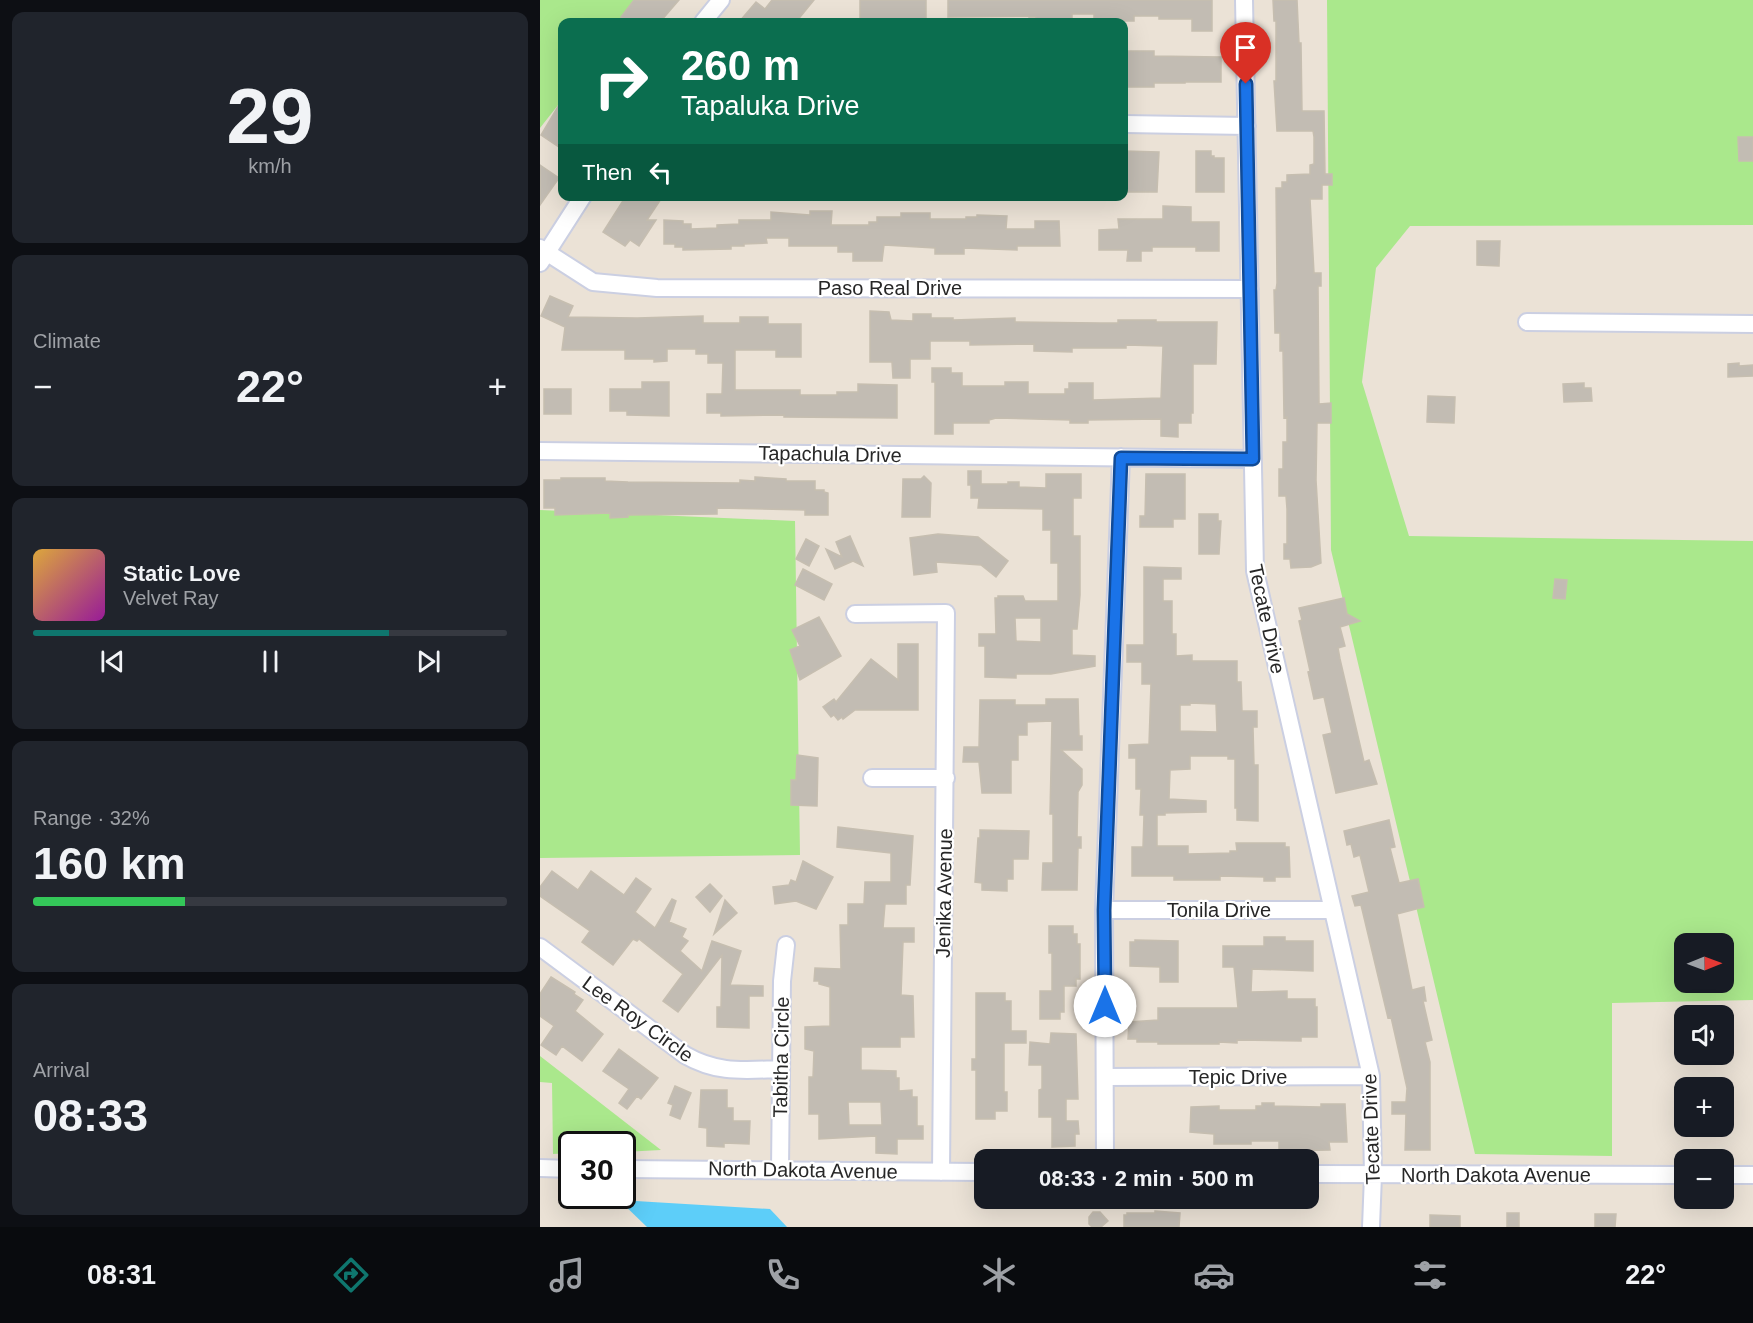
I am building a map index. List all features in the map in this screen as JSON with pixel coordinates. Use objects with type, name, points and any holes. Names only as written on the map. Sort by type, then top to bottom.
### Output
[{"type":"street","points":[[706,18],[722,0]]},
{"type":"street","name":"Tecate Drive","points":[[1244,0],[1255,571],[1371,1076],[1373,1175],[1371,1227]]},
{"type":"street","points":[[1128,124],[1247,126]]},
{"type":"street","points":[[542,254],[579,201]]},
{"type":"street","name":"Paso Real Drive","points":[[542,254],[593,282],[657,288],[1250,289]]},
{"type":"street","points":[[1527,322],[1753,324]]},
{"type":"street","name":"Tapachula Drive","points":[[540,452],[1253,459]]},
{"type":"street","points":[[1105,1149],[1104,910],[1121,458]]},
{"type":"street","name":"Jenika Avenue","points":[[855,614],[946,613],[941,1172]]},
{"type":"street","points":[[872,778],[946,778]]},
{"type":"street","name":"Tonila Drive","points":[[1104,910],[1333,910]]},
{"type":"street","name":"Tabitha Circle","points":[[780,1170],[782,981],[786,945]]},
{"type":"street","name":"Lee Roy Circle","points":[[540,947],[699,1063],[718,1069],[781,1069]]},
{"type":"street","name":"Tepic Drive","points":[[1105,1077],[1371,1076]]},
{"type":"street","points":[[540,1168],[558,1168]]},
{"type":"street","name":"North Dakota Avenue","points":[[636,1169],[974,1172]]},
{"type":"street","name":"North Dakota Avenue","points":[[1319,1174],[1674,1175]]},
{"type":"street","points":[[1734,1175],[1753,1176]]},
{"type":"green space","points":[[540,0],[641,0],[626,18],[558,18],[558,105],[540,128]]},
{"type":"green space","points":[[1327,0],[1753,0],[1753,225],[1410,226],[1376,268],[1362,382],[1409,536],[1753,541],[1753,1000],[1612,1003],[1612,1156],[1475,1154],[1331,550]]},
{"type":"green space","points":[[540,510],[795,521],[800,855],[540,858]]},
{"type":"green space","points":[[540,1056],[661,1150],[636,1151],[636,1131],[558,1131],[558,1154],[553,1154],[552,1083],[540,1082]]},
{"type":"water","points":[[636,1201],[770,1209],[787,1227],[647,1227],[628,1209],[636,1209]]},
{"type":"building","points":[[634,0],[679,0],[663,18],[621,17]]},
{"type":"building","points":[[772,0],[814,0],[799,18],[742,18],[756,2],[765,9]]},
{"type":"building","points":[[860,0],[926,0],[926,18],[860,18]]},
{"type":"building","points":[[948,0],[1212,0],[1212,31],[1192,31],[1192,19],[1159,19],[1159,16],[1134,16],[1134,21],[1128,21],[1128,18],[1094,18],[1094,14],[1072,14],[1072,18],[948,17]]},
{"type":"building","points":[[1273,0],[1297,0],[1299,43],[1301,43],[1302,111],[1324,111],[1325,174],[1332,174],[1332,185],[1322,185],[1322,199],[1310,199],[1314,273],[1321,273],[1321,286],[1318,286],[1319,404],[1331,403],[1331,423],[1317,423],[1316,480],[1321,563],[1311,567],[1291,568],[1290,559],[1284,559],[1284,544],[1287,544],[1286,496],[1279,496],[1279,469],[1283,469],[1283,442],[1287,442],[1287,417],[1284,418],[1283,351],[1280,351],[1280,333],[1275,333],[1276,188],[1282,188],[1282,182],[1287,182],[1287,175],[1310,174],[1310,165],[1314,164],[1314,137],[1313,131],[1277,131],[1274,81],[1276,81],[1276,21],[1274,21]]},
{"type":"building","points":[[1128,51],[1154,51],[1154,56],[1221,57],[1221,82],[1154,83],[1154,87],[1128,87]]},
{"type":"building","points":[[558,107],[558,146],[541,135]]},
{"type":"building","points":[[1738,137],[1753,137],[1753,161],[1739,161]]},
{"type":"building","points":[[1128,151],[1159,152],[1157,192],[1128,192]]},
{"type":"building","points":[[1196,151],[1211,151],[1211,156],[1214,158],[1224,158],[1224,192],[1196,192]]},
{"type":"building","points":[[540,165],[558,179],[540,205]]},
{"type":"building","points":[[623,201],[660,201],[647,220],[656,220],[639,246],[630,240],[625,246],[603,232]]},
{"type":"building","points":[[1163,206],[1191,207],[1191,222],[1219,222],[1219,251],[1196,251],[1196,247],[1152,247],[1152,251],[1141,251],[1141,261],[1127,261],[1128,250],[1099,250],[1099,230],[1119,229],[1118,219],[1163,219]]},
{"type":"building","points":[[810,211],[832,211],[831,225],[869,225],[869,222],[877,222],[877,217],[901,217],[901,213],[930,213],[930,219],[966,219],[966,217],[977,217],[977,215],[1007,216],[1006,229],[1035,229],[1035,221],[1059,221],[1060,246],[1017,246],[1017,250],[964,248],[964,254],[935,254],[935,248],[884,245],[882,261],[853,261],[853,252],[838,252],[838,246],[789,246],[789,238],[766,238],[767,243],[731,246],[731,249],[683,250],[683,247],[675,247],[675,244],[664,244],[664,220],[683,221],[683,224],[691,224],[691,229],[717,228],[717,225],[739,224],[739,220],[771,220],[771,212],[810,215]]},
{"type":"building","points":[[1477,241],[1500,241],[1499,266],[1477,265]]},
{"type":"building","points":[[550,296],[573,306],[568,317],[703,316],[703,323],[740,323],[740,317],[768,317],[768,324],[801,324],[801,357],[776,357],[776,350],[735,350],[735,390],[800,390],[800,395],[837,395],[837,392],[858,392],[858,384],[897,385],[897,418],[721,416],[721,413],[707,413],[707,394],[722,394],[723,363],[708,363],[708,354],[696,354],[696,349],[667,349],[667,361],[654,362],[654,359],[625,359],[625,350],[562,350],[565,327],[541,316]]},
{"type":"building","points":[[870,311],[889,312],[891,320],[913,321],[913,314],[931,314],[931,318],[953,318],[953,320],[1015,318],[1015,322],[1118,323],[1118,320],[1156,320],[1156,322],[1217,322],[1216,364],[1193,364],[1191,423],[1178,423],[1178,437],[1161,436],[1161,419],[1088,420],[1088,423],[1070,423],[1070,420],[996,418],[989,420],[989,423],[953,423],[953,434],[935,434],[935,382],[932,382],[932,368],[951,368],[951,373],[962,373],[962,386],[1005,386],[1005,382],[1028,382],[1028,394],[1065,394],[1065,389],[1069,389],[1069,383],[1093,383],[1093,400],[1161,398],[1163,346],[1126,345],[1126,348],[1072,348],[1072,352],[1034,351],[1034,344],[970,345],[970,341],[930,341],[930,359],[910,359],[910,378],[893,378],[892,362],[870,362]]},
{"type":"building","points":[[1739,363],[1739,366],[1753,365],[1753,376],[1728,377],[1728,364]]},
{"type":"building","points":[[642,382],[669,382],[669,416],[627,415],[627,411],[610,411],[610,389],[642,389]]},
{"type":"building","points":[[1584,383],[1584,388],[1591,388],[1592,401],[1564,402],[1563,384]]},
{"type":"building","points":[[544,389],[571,389],[571,414],[544,414]]},
{"type":"building","points":[[1428,396],[1455,397],[1454,423],[1427,422]]},
{"type":"building","points":[[968,471],[981,471],[981,484],[1019,482],[1019,487],[1046,488],[1046,474],[1081,474],[1081,498],[1073,498],[1073,536],[1080,536],[1080,595],[1077,629],[1072,629],[1072,655],[1095,656],[1095,666],[1051,674],[1016,674],[1016,678],[985,677],[985,646],[979,646],[979,634],[996,634],[995,598],[1023,596],[1025,601],[1058,601],[1058,563],[1051,563],[1051,530],[1043,530],[1043,509],[978,508],[979,498],[971,498],[971,485],[968,485]],"holes":[[[1015,618],[1041,618],[1041,642],[1016,641]]]},
{"type":"building","points":[[1146,474],[1185,474],[1185,519],[1173,519],[1173,527],[1140,527],[1140,516],[1145,516]]},
{"type":"building","points":[[924,476],[931,483],[930,517],[902,517],[903,479],[921,479]]},
{"type":"building","points":[[755,477],[786,479],[786,481],[815,481],[815,490],[824,490],[828,493],[828,515],[805,515],[805,510],[717,508],[717,514],[628,515],[628,517],[610,518],[610,513],[555,515],[555,508],[544,508],[544,480],[605,478],[605,481],[628,482],[740,483],[740,480],[755,481]]},
{"type":"building","points":[[1199,514],[1218,514],[1218,521],[1221,521],[1219,554],[1199,554]]},
{"type":"building","points":[[938,534],[978,537],[1008,561],[996,577],[981,565],[936,562],[937,572],[914,575],[910,538]]},
{"type":"building","points":[[850,536],[863,566],[853,561],[835,569],[826,549],[842,557],[836,542]]},
{"type":"building","points":[[806,539],[819,546],[809,566],[796,559]]},
{"type":"building","points":[[1144,567],[1181,568],[1181,579],[1163,579],[1163,601],[1172,601],[1172,634],[1176,634],[1176,656],[1192,655],[1192,661],[1237,661],[1237,682],[1241,682],[1242,711],[1257,711],[1257,727],[1253,727],[1254,765],[1258,765],[1258,821],[1237,820],[1235,759],[1228,759],[1228,756],[1190,756],[1190,769],[1170,770],[1169,799],[1206,801],[1206,812],[1157,815],[1157,846],[1188,846],[1188,854],[1230,853],[1230,851],[1237,851],[1236,843],[1285,843],[1285,847],[1289,847],[1290,877],[1275,877],[1275,881],[1264,881],[1264,877],[1220,876],[1220,880],[1174,880],[1174,876],[1132,876],[1132,847],[1143,847],[1144,815],[1140,815],[1141,789],[1136,789],[1136,758],[1129,758],[1129,745],[1149,744],[1151,684],[1142,684],[1142,662],[1127,662],[1127,645],[1144,645]],"holes":[[[1216,704],[1217,732],[1180,731],[1180,705]]]},
{"type":"building","points":[[803,569],[832,584],[824,600],[795,585]]},
{"type":"building","points":[[1555,579],[1567,580],[1565,599],[1553,598]]},
{"type":"building","points":[[1344,598],[1347,614],[1360,621],[1340,627],[1345,646],[1338,648],[1364,762],[1369,760],[1377,784],[1336,793],[1323,735],[1332,733],[1324,697],[1314,699],[1299,621],[1302,620],[1299,608]]},
{"type":"building","points":[[819,617],[841,656],[800,680],[790,650],[800,646],[792,630]]},
{"type":"building","points":[[898,644],[918,644],[918,710],[855,710],[843,719],[842,717],[838,720],[834,715],[831,717],[823,707],[834,699],[836,702],[871,659],[898,680]]},
{"type":"building","points":[[1046,699],[1078,699],[1079,736],[1082,736],[1082,750],[1061,750],[1082,769],[1082,785],[1078,792],[1077,837],[1081,837],[1081,848],[1078,848],[1077,890],[1042,890],[1043,863],[1053,863],[1053,814],[1050,814],[1052,721],[1027,722],[1027,735],[1018,735],[1018,760],[1011,760],[1011,793],[982,793],[979,762],[963,762],[964,747],[979,747],[980,700],[1015,700],[1015,705],[1046,705]]},
{"type":"building","points":[[797,755],[818,758],[817,806],[791,805],[791,780],[796,780]]},
{"type":"building","points":[[1389,820],[1395,847],[1390,848],[1399,883],[1418,879],[1424,907],[1397,914],[1412,990],[1424,987],[1426,1001],[1423,1001],[1432,1040],[1425,1042],[1430,1062],[1430,1150],[1405,1150],[1406,1114],[1392,1114],[1392,1102],[1406,1102],[1407,1088],[1361,905],[1355,906],[1352,896],[1369,892],[1360,855],[1354,857],[1351,844],[1347,845],[1344,831]]},
{"type":"building","points":[[838,827],[913,836],[910,885],[906,885],[906,904],[885,904],[883,928],[914,928],[914,942],[903,942],[901,995],[913,996],[914,1037],[900,1037],[900,1047],[861,1047],[861,1070],[896,1071],[896,1078],[899,1078],[899,1091],[912,1090],[912,1097],[917,1097],[917,1126],[923,1126],[923,1139],[897,1139],[897,1154],[876,1153],[876,1136],[819,1139],[819,1114],[809,1114],[809,1077],[813,1077],[814,1051],[805,1049],[805,1027],[830,1026],[830,987],[814,981],[815,968],[841,969],[840,925],[848,925],[848,904],[864,904],[865,882],[891,882],[891,853],[837,847]],"holes":[[[848,1102],[881,1102],[882,1125],[849,1125]]]},
{"type":"building","points":[[980,830],[1029,831],[1028,859],[1013,859],[1013,879],[1007,879],[1007,891],[982,890],[982,883],[975,882]]},
{"type":"building","points":[[803,861],[833,877],[816,909],[796,901],[775,904],[773,887],[789,885],[791,880],[796,882]]},
{"type":"building","points":[[552,871],[578,890],[591,871],[624,895],[636,878],[651,889],[635,912],[655,928],[672,899],[676,901],[669,922],[686,929],[682,937],[688,941],[680,951],[702,971],[712,941],[741,951],[730,985],[763,986],[763,996],[749,996],[749,1028],[717,1027],[717,1007],[721,1007],[722,955],[678,1012],[663,1001],[683,974],[639,939],[637,941],[633,939],[613,965],[582,942],[590,931],[540,896],[540,887]]},
{"type":"building","points":[[710,884],[722,896],[710,912],[696,897]]},
{"type":"building","points":[[725,900],[737,913],[714,934]]},
{"type":"building","points":[[1049,926],[1073,926],[1073,934],[1077,934],[1077,944],[1080,944],[1080,979],[1076,979],[1076,986],[1064,986],[1064,1012],[1060,1012],[1060,1019],[1040,1019],[1040,991],[1052,991]]},
{"type":"building","points":[[1264,937],[1285,937],[1285,941],[1313,941],[1313,971],[1252,969],[1251,992],[1287,991],[1287,999],[1315,999],[1317,1037],[1301,1037],[1301,1041],[1237,1040],[1237,1043],[1219,1042],[1219,1044],[1158,1044],[1158,1042],[1137,1042],[1137,1039],[1128,1039],[1129,1022],[1158,1020],[1158,1008],[1238,1008],[1234,967],[1223,967],[1223,946],[1264,946]]},
{"type":"building","points":[[1135,940],[1178,941],[1178,982],[1160,982],[1160,967],[1130,966],[1130,942],[1135,942]]},
{"type":"building","points":[[551,977],[575,992],[574,994],[583,1000],[575,1011],[603,1034],[582,1061],[562,1046],[556,1055],[541,1045],[554,1026],[540,1016],[540,994]]},
{"type":"building","points":[[976,993],[1005,993],[1005,1001],[1011,1001],[1011,1031],[1026,1031],[1026,1043],[1004,1043],[1004,1092],[1007,1092],[1007,1111],[995,1111],[995,1119],[976,1119],[976,1070],[972,1070],[972,1059],[976,1059]]},
{"type":"building","points":[[1051,1033],[1076,1034],[1078,1099],[1066,1099],[1066,1121],[1078,1121],[1079,1134],[1075,1134],[1075,1146],[1052,1147],[1052,1117],[1039,1117],[1042,1065],[1029,1065],[1030,1042],[1050,1044]]},
{"type":"building","points":[[619,1049],[658,1078],[641,1099],[637,1096],[627,1109],[619,1103],[629,1089],[603,1071]]},
{"type":"building","points":[[675,1086],[691,1093],[680,1119],[670,1115],[673,1105],[668,1103]]},
{"type":"building","points":[[701,1090],[727,1090],[727,1108],[733,1108],[733,1121],[750,1121],[749,1144],[724,1143],[724,1147],[707,1146],[707,1128],[699,1127]]},
{"type":"building","points":[[1262,1103],[1274,1103],[1274,1106],[1321,1107],[1321,1104],[1345,1104],[1347,1142],[1329,1142],[1330,1150],[1279,1149],[1279,1141],[1214,1144],[1214,1134],[1190,1132],[1191,1107],[1219,1106],[1219,1110],[1256,1110],[1256,1106],[1262,1106]]},
{"type":"building","points":[[1155,1211],[1180,1213],[1179,1227],[1124,1227],[1124,1215],[1127,1213],[1155,1213]]},
{"type":"building","points":[[1093,1212],[1100,1212],[1108,1221],[1101,1227],[1092,1227],[1089,1224],[1089,1217]]},
{"type":"building","points":[[1507,1213],[1519,1213],[1519,1227],[1507,1227]]},
{"type":"building","points":[[1595,1214],[1616,1214],[1615,1227],[1595,1227]]},
{"type":"building","points":[[1430,1215],[1460,1216],[1460,1227],[1430,1227]]},
{"type":"route","points":[[1105,1006],[1104,910],[1121,458],[1253,459],[1246,84]]}]
